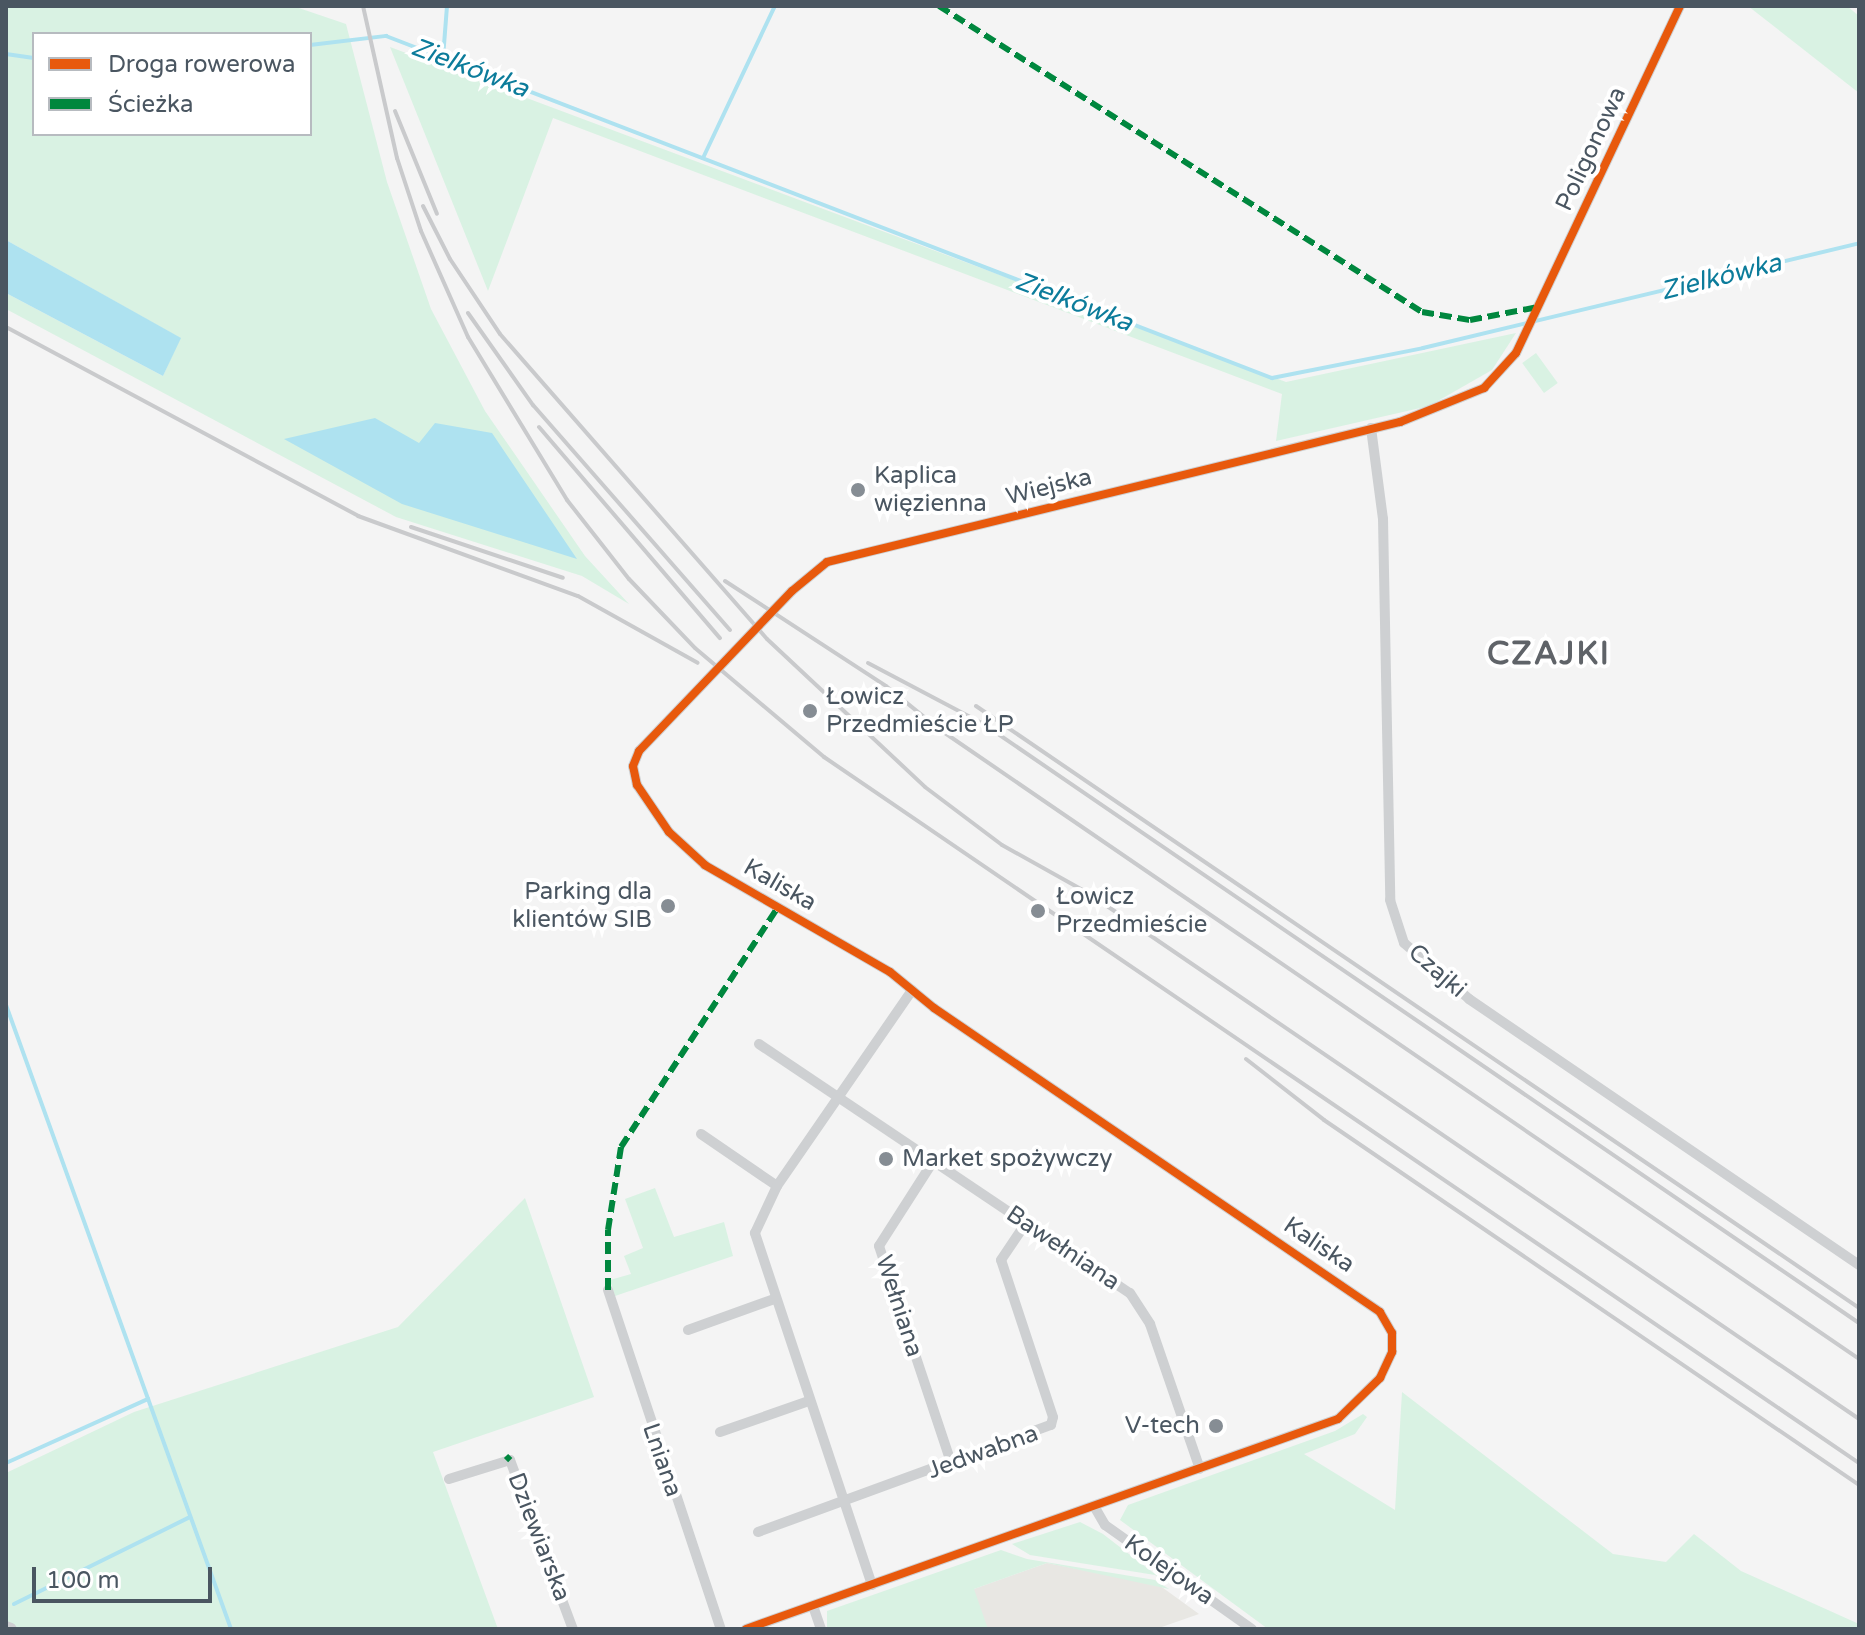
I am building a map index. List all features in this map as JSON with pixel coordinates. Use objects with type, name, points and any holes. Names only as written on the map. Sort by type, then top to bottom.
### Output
[{"type":"street","name":"Poligonowa","points":[[1526,333],[1680,6]]},
{"type":"street","name":"Wiejska","points":[[633,766],[639,751],[711,673],[827,562],[1441,409],[1484,388],[1516,353],[1526,333]]},
{"type":"street","name":"Czajki","points":[[1371,428],[1383,519],[1390,900],[1404,943],[1458,991],[1859,1265]]},
{"type":"street","name":"Kaliska","points":[[633,766],[637,785],[663,824],[705,865],[881,966],[1386,1319],[1392,1352],[1380,1378],[1353,1410],[1200,1469],[746,1629]]},
{"type":"street","points":[[872,1585],[774,1299],[755,1233],[777,1186],[912,990]]},
{"type":"street","name":"Bawełniana","points":[[759,1044],[934,1160],[1141,1305],[1200,1469]]},
{"type":"street","points":[[701,1134],[777,1186]]},
{"type":"street","name":"Wełniana","points":[[934,1160],[879,1246],[951,1463]]},
{"type":"street","name":"Jedwabna","points":[[758,1532],[1051,1425],[1053,1417],[1001,1260],[1026,1223]]},
{"type":"street","name":"Lniana","points":[[608,1290],[721,1629]]},
{"type":"street","points":[[688,1330],[774,1299]]},
{"type":"street","points":[[720,1432],[809,1401]]},
{"type":"street","name":"Dziewiarska","points":[[449,1479],[510,1460],[573,1629]]},
{"type":"street","name":"Kolejowa","points":[[1094,1506],[1105,1525],[1252,1629]]},
{"type":"street","points":[[813,1606],[821,1629]]},
{"type":"shaded area","points":[[1047,1563],[1159,1585],[1199,1614],[1156,1629],[862,1629]]},
{"type":"green space","points":[[6,6],[293,6],[346,24],[387,182],[431,309],[485,411],[585,556],[629,604],[582,576],[396,517],[6,309],[6,293],[163,376],[180,338],[6,240]]},
{"type":"green space","points":[[1748,6],[1847,6],[1859,16],[1859,93]]},
{"type":"green space","points":[[390,47],[1286,382],[1516,333],[1492,370],[1429,406],[1276,441],[1282,394],[553,118],[488,291]]},
{"type":"green space","points":[[1536,353],[1558,383],[1544,393],[1522,363]]},
{"type":"green space","points":[[655,1188],[674,1237],[724,1222],[733,1256],[615,1296],[610,1280],[631,1274],[624,1256],[643,1248],[625,1199]]},
{"type":"green space","points":[[525,1198],[594,1397],[433,1452],[498,1629],[6,1629],[6,1473],[134,1412],[398,1327]]},
{"type":"green space","points":[[1402,1392],[1613,1554],[1666,1562],[1694,1534],[1741,1571],[1859,1624],[1859,1629],[1268,1629],[1120,1520],[1128,1505],[1335,1431],[1363,1414],[1367,1417],[1355,1434],[1304,1454],[1395,1510]]},
{"type":"green space","points":[[1080,1522],[1103,1534],[1164,1581],[1155,1575],[1030,1555],[1012,1544]]},
{"type":"green space","points":[[1001,1550],[1027,1559],[1155,1580],[1169,1589],[1047,1563],[974,1589],[988,1629],[827,1629],[827,1611]]},
{"type":"water","points":[[6,240],[181,338],[163,376],[6,293]]},
{"type":"water","points":[[375,418],[419,443],[435,423],[492,433],[577,559],[402,504],[284,439]]},
{"type":"waterway","points":[[443,58],[447,6]]},
{"type":"waterway","points":[[703,158],[775,6]]},
{"type":"waterway","name":"Zielkówka","points":[[312,45],[386,36],[1272,378],[1423,348],[1859,243]]},
{"type":"waterway","name":"Zielkówka","points":[[6,54],[32,58]]},
{"type":"waterway","points":[[6,1005],[231,1629]]},
{"type":"waterway","points":[[6,1463],[148,1399]]},
{"type":"waterway","points":[[14,1604],[190,1517]]},
{"type":"railway","points":[[363,6],[397,158],[421,231],[468,337],[567,500],[629,579],[695,648],[824,757],[1859,1463]]},
{"type":"railway","points":[[395,111],[437,214]]},
{"type":"railway","points":[[423,206],[450,259],[500,334],[767,639],[925,787],[1002,845],[1088,893],[1859,1419]]},
{"type":"railway","points":[[468,313],[533,405],[730,630]]},
{"type":"railway","points":[[6,327],[358,516],[578,596],[698,663]]},
{"type":"railway","points":[[539,427],[720,638]]},
{"type":"railway","points":[[411,527],[563,578]]},
{"type":"railway","points":[[725,581],[886,686],[939,729],[1859,1359]]},
{"type":"railway","points":[[868,663],[982,723],[1859,1323]]},
{"type":"railway","points":[[976,706],[1859,1308]]},
{"type":"railway","points":[[1246,1059],[1324,1120],[1859,1485]]},
{"type":"marked path","points":[[939,6],[1422,312],[1470,320],[1538,307]]},
{"type":"marked path","points":[[608,1290],[608,1230],[621,1147],[778,907]]},
{"type":"marked path","points":[[506,1456],[510,1460]]},
{"type":"cycle path","points":[[746,1629],[1338,1419],[1380,1378],[1392,1352],[1392,1333],[1380,1312],[934,1008],[890,972],[705,865],[669,832],[637,785],[633,766],[639,751],[792,591],[827,562],[1400,422],[1484,388],[1516,353],[1680,6]]},
{"type":"place","name":"Kaplica więzienna","points":[[858,490]]},
{"type":"place","name":"Łowicz Przedmieście ŁP","points":[[810,711]]},
{"type":"place","name":"Parking dla klientów SIB","points":[[668,906]]},
{"type":"place","name":"Łowicz Przedmieście","points":[[1038,911]]},
{"type":"place","name":"Market spożywczy","points":[[886,1159]]},
{"type":"place","name":"V-tech","points":[[1216,1426]]},
{"type":"district","name":"CZAJKI","points":[[1549,654]]}]
